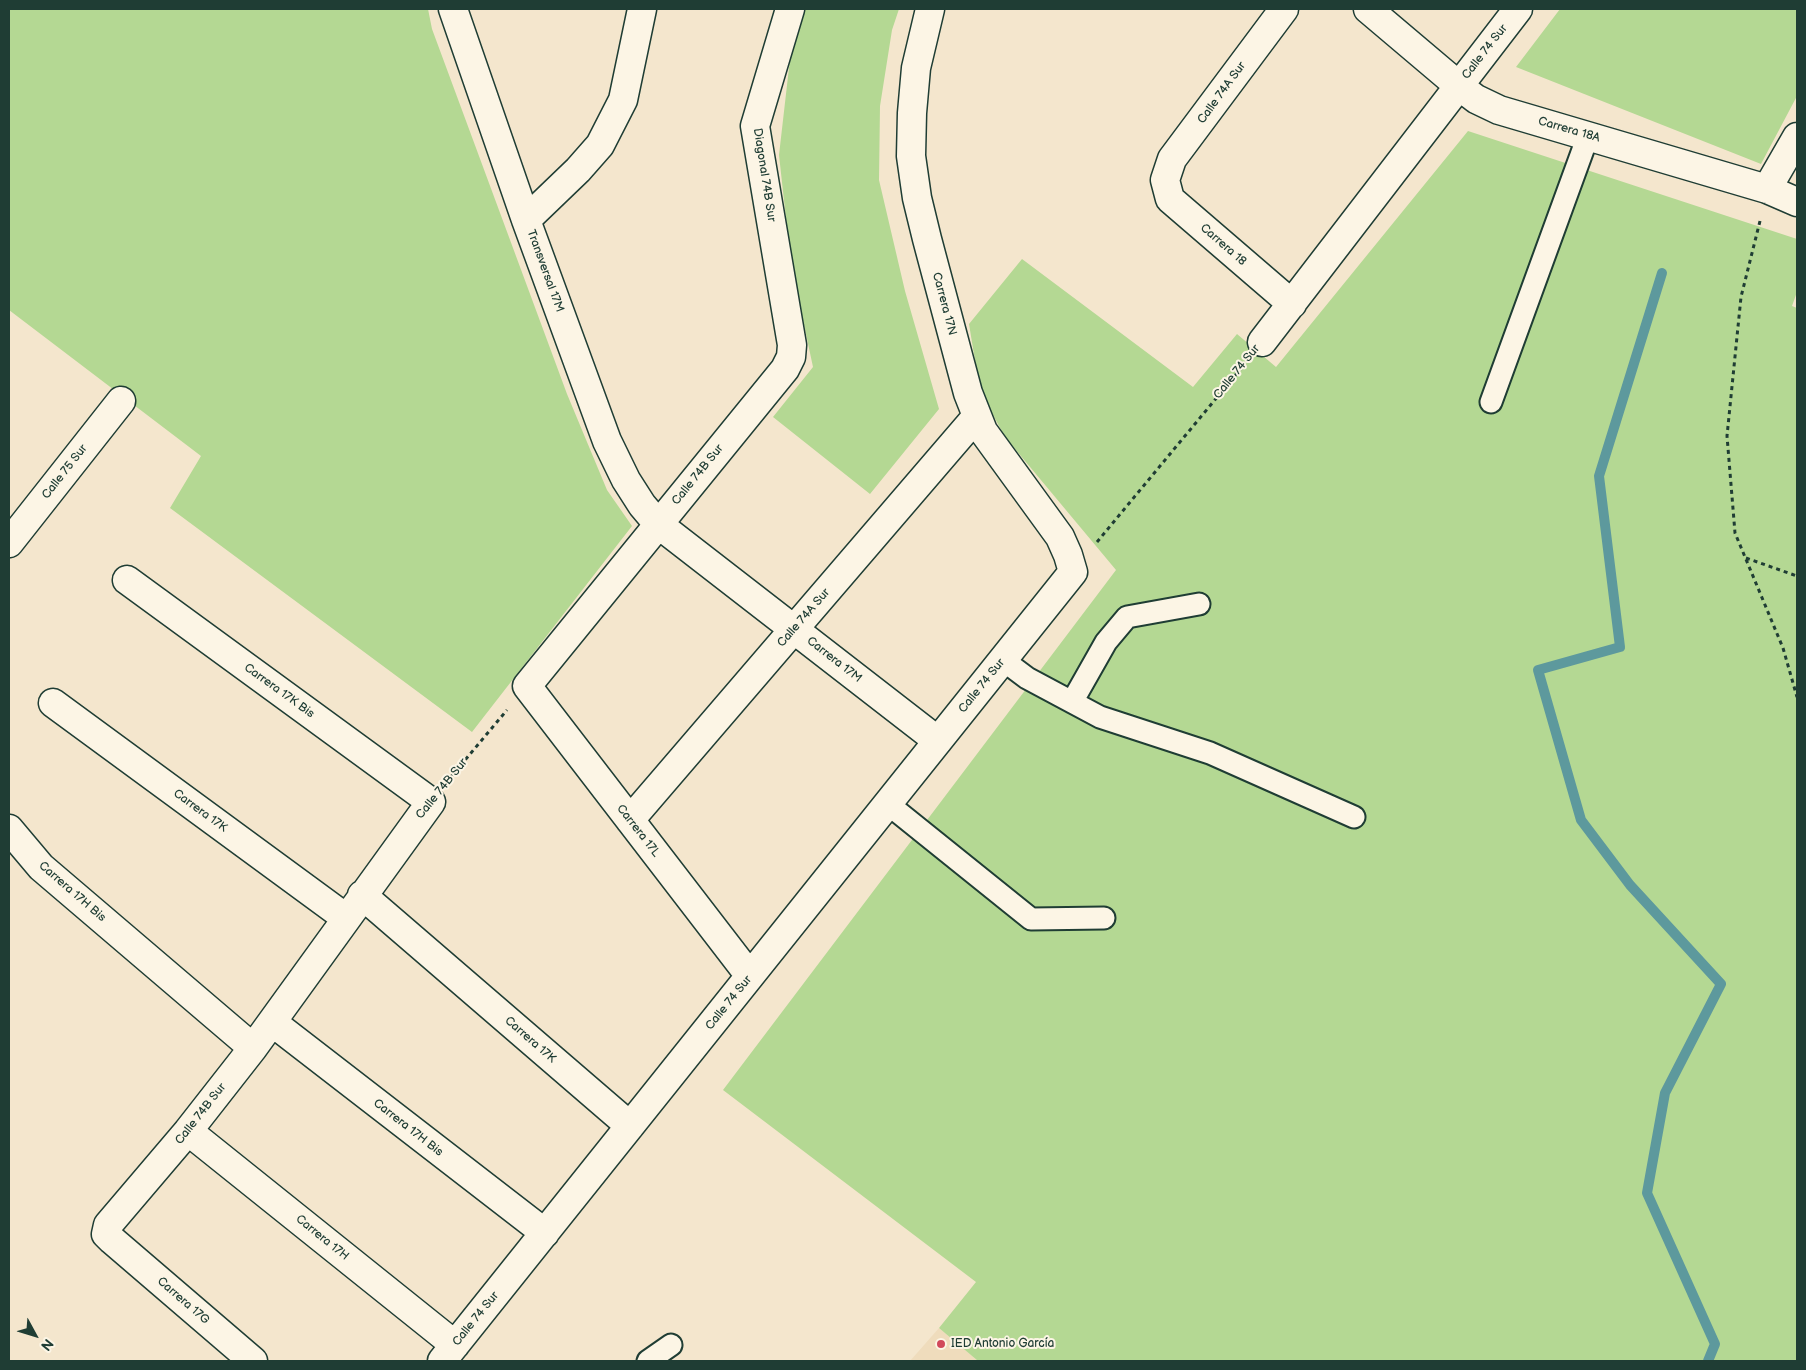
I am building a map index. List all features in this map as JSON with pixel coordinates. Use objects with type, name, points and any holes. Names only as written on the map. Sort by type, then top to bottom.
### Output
[{"type":"street","name":"Transversal 17M","points":[[453,9],[526,220],[607,441],[626,480],[642,505],[658,524]]},
{"type":"street","points":[[526,220],[578,170],[600,145],[622,100],[642,9]]},
{"type":"street","name":"Diagonal 74B Sur","points":[[790,9],[754,126],[792,345]]},
{"type":"street","name":"Carrera 17N","points":[[930,9],[916,68],[911,156],[917,198],[927,239],[968,393],[977,416],[990,441],[1060,537],[1073,572]]},
{"type":"street","name":"Calle 74A Sur","points":[[1165,180],[1172,160],[1284,9]]},
{"type":"street","name":"Carrera 18A","points":[[1368,9],[1459,86],[1476,99],[1499,110],[1767,189],[1797,202]]},
{"type":"street","name":"Calle 74 Sur","points":[[1262,342],[1518,9]]},
{"type":"street","points":[[1767,189],[1797,137]]},
{"type":"street","name":"Carrera 18","points":[[1165,180],[1170,200],[1292,304]]},
{"type":"street","name":"Calle 74B Sur","points":[[527,686],[784,369],[792,357],[792,345]]},
{"type":"street","name":"Calle 75 Sur","points":[[9,543],[121,401]]},
{"type":"street","name":"Calle 74A Sur","points":[[630,820],[977,416]]},
{"type":"street","name":"Carrera 17M","points":[[658,524],[938,741]]},
{"type":"street","name":"Calle 74 Sur","points":[[449,1353],[1073,572]]},
{"type":"street","name":"Carrera 17K Bis","points":[[127,580],[431,802]]},
{"type":"street","name":"Carrera 17L","points":[[527,686],[750,976]]},
{"type":"street","name":"Carrera 17K","points":[[53,703],[346,918]]},
{"type":"street","name":"Calle 74B Sur","points":[[112,1240],[106,1234],[108,1224],[188,1131],[253,1048],[431,802]]},
{"type":"street","name":"Carrera 17H Bis","points":[[9,829],[41,867],[253,1048]]},
{"type":"street","name":"Carrera 17K","points":[[362,895],[630,1126]]},
{"type":"street","name":"Carrera 17H Bis","points":[[272,1022],[545,1233]]},
{"type":"street","name":"Carrera 17H","points":[[188,1131],[449,1353]]},
{"type":"street","name":"Carrera 17G","points":[[112,1240],[253,1361]]},
{"type":"lane","points":[[1491,402],[1588,136]]},
{"type":"lane","points":[[1072,702],[1106,642],[1127,617],[1199,604]]},
{"type":"lane","points":[[1003,660],[1028,678],[1100,717],[1210,753],[1354,817]]},
{"type":"lane","points":[[888,804],[1031,919],[1104,918]]},
{"type":"lane","points":[[648,1361],[671,1345]]},
{"type":"path","points":[[1767,189],[1741,297],[1727,436],[1735,533],[1783,648],[1797,697]]},
{"type":"path","name":"Calle 74 Sur","points":[[1073,572],[1262,342]]},
{"type":"path","points":[[1746,558],[1797,576]]},
{"type":"path","name":"Calle 74B Sur","points":[[431,802],[527,686]]},
{"type":"shaded area","name":"IED Antonio García","points":[[939,1328],[978,1361],[910,1361]]},
{"type":"green space","points":[[9,9],[428,9],[432,29],[567,394],[607,490],[632,526],[472,732],[170,508],[201,456],[9,310]]},
{"type":"green space","points":[[802,9],[899,9],[892,30],[880,106],[879,180],[905,291],[939,409],[870,494],[773,417],[813,367],[791,264],[779,155],[790,59]]},
{"type":"green space","points":[[1560,9],[1797,9],[1797,96],[1761,164],[1516,67]]},
{"type":"green space","points":[[1468,131],[1797,239],[1797,292],[1792,306],[1797,308],[1797,1361],[978,1361],[939,1328],[976,1282],[723,1090],[1116,570],[1005,437],[980,391],[969,324],[1022,259],[1193,387],[1237,334],[1276,367]]},
{"type":"waterway","points":[[1662,273],[1599,476],[1620,647],[1538,670],[1581,820],[1630,885],[1721,984],[1665,1093],[1647,1193],[1715,1344],[1708,1361]]},
{"type":"place","name":"IED Antonio García","points":[[941,1344]]}]
